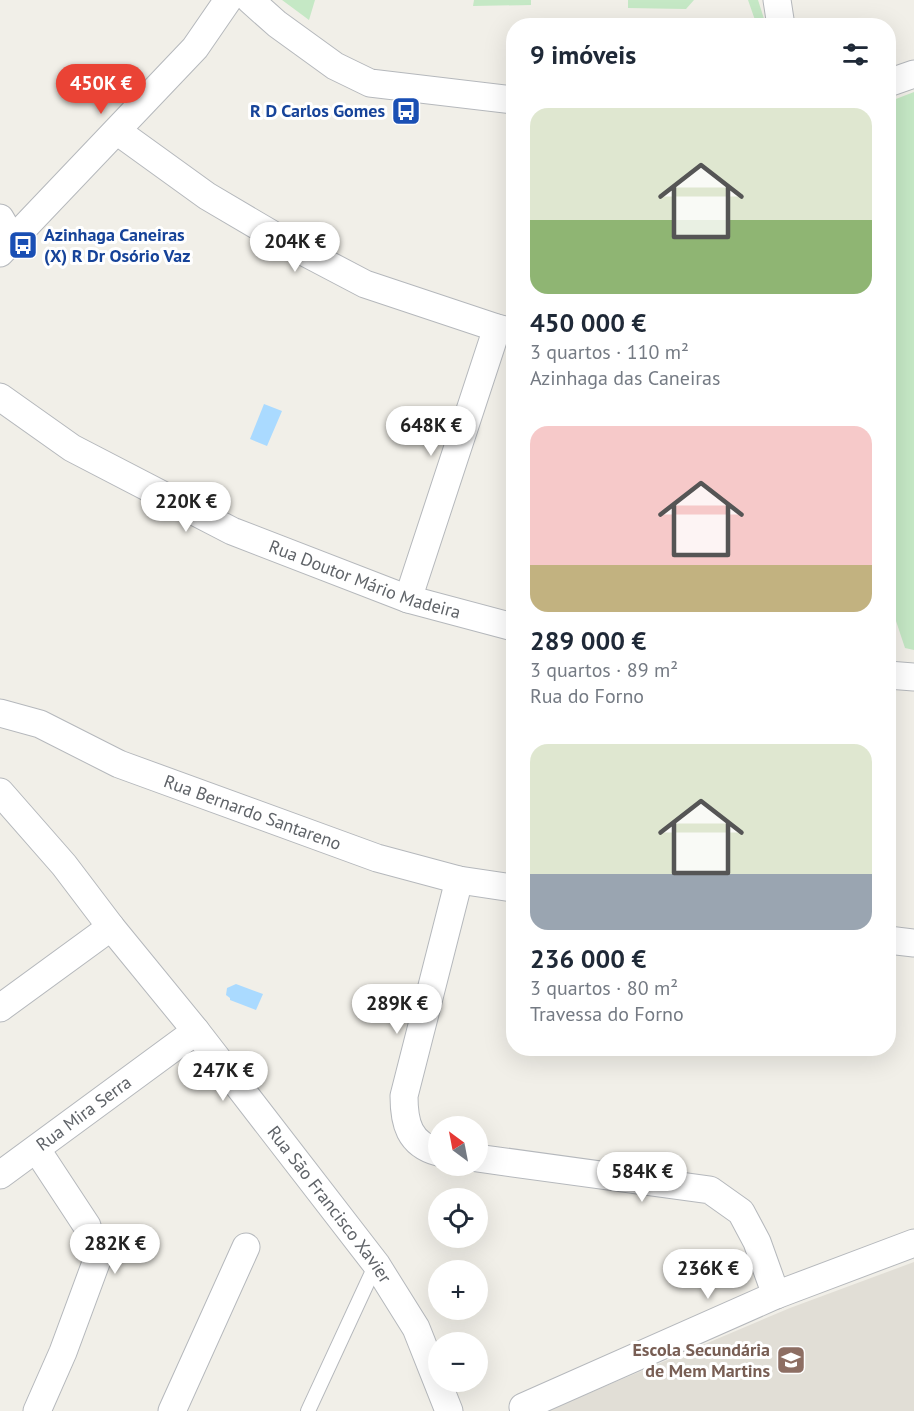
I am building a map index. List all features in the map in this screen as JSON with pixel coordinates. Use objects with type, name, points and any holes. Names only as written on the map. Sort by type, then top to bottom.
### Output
[{"type":"street","points":[[4,237],[117,131],[195,48],[228,0]]},
{"type":"street","points":[[250,0],[277,24],[335,66],[370,83],[506,99]]},
{"type":"street","points":[[777,0],[780,18]]},
{"type":"street","points":[[896,80],[914,74]]},
{"type":"street","points":[[117,131],[207,196],[285,242],[365,284],[505,330],[408,599]]},
{"type":"street","name":"Rua Doutor Mário Madeira","points":[[0,397],[72,448],[232,531],[408,599],[506,625]]},
{"type":"street","points":[[896,676],[914,677]]},
{"type":"street","name":"Rua Bernardo Santareno","points":[[0,713],[40,724],[119,764],[377,858],[459,880],[506,887]]},
{"type":"street","name":"Rua São Francisco Xavier","points":[[0,792],[64,865],[376,1264],[416,1328],[449,1411]]},
{"type":"street","points":[[428,1149],[412,1135],[404,1115],[404,1096],[459,880]]},
{"type":"street","points":[[0,1008],[111,927]]},
{"type":"street","points":[[896,941],[914,944]]},
{"type":"street","name":"Rua Mira Serra","points":[[0,1175],[196,1031]]},
{"type":"street","points":[[37,1150],[87,1226],[97,1260],[63,1352],[37,1411]]},
{"type":"street","points":[[488,1160],[710,1190],[741,1212],[757,1242],[777,1294]]},
{"type":"street","points":[[523,1407],[777,1294],[914,1243]]},
{"type":"street","points":[[172,1411],[246,1247]]},
{"type":"lane","points":[[308,1411],[376,1264]]},
{"type":"shaded area","name":"Escola Secundária de Mem Martins","points":[[914,1262],[914,1411],[547,1411],[790,1308]]},
{"type":"green space","points":[[282,0],[315,0],[309,20]]},
{"type":"green space","points":[[474,0],[531,0],[531,5],[473,6]]},
{"type":"green space","points":[[628,0],[694,0],[686,9],[628,8]]},
{"type":"green space","points":[[748,0],[758,0],[764,18],[754,18]]},
{"type":"green space","points":[[914,92],[914,650],[905,648],[896,621],[896,99]]},
{"type":"water","points":[[264,404],[282,411],[267,446],[250,439]]},
{"type":"water","points":[[236,984],[263,994],[256,1010],[230,1000],[226,995],[227,988]]},
{"type":"place","name":"R D Carlos Gomes","points":[[406,111]]},
{"type":"place","name":"Azinhaga Caneiras (X) R Dr Osório Vaz","points":[[23,245]]},
{"type":"place","name":"Escola Secundária de Mem Martins","points":[[791,1360]]}]
